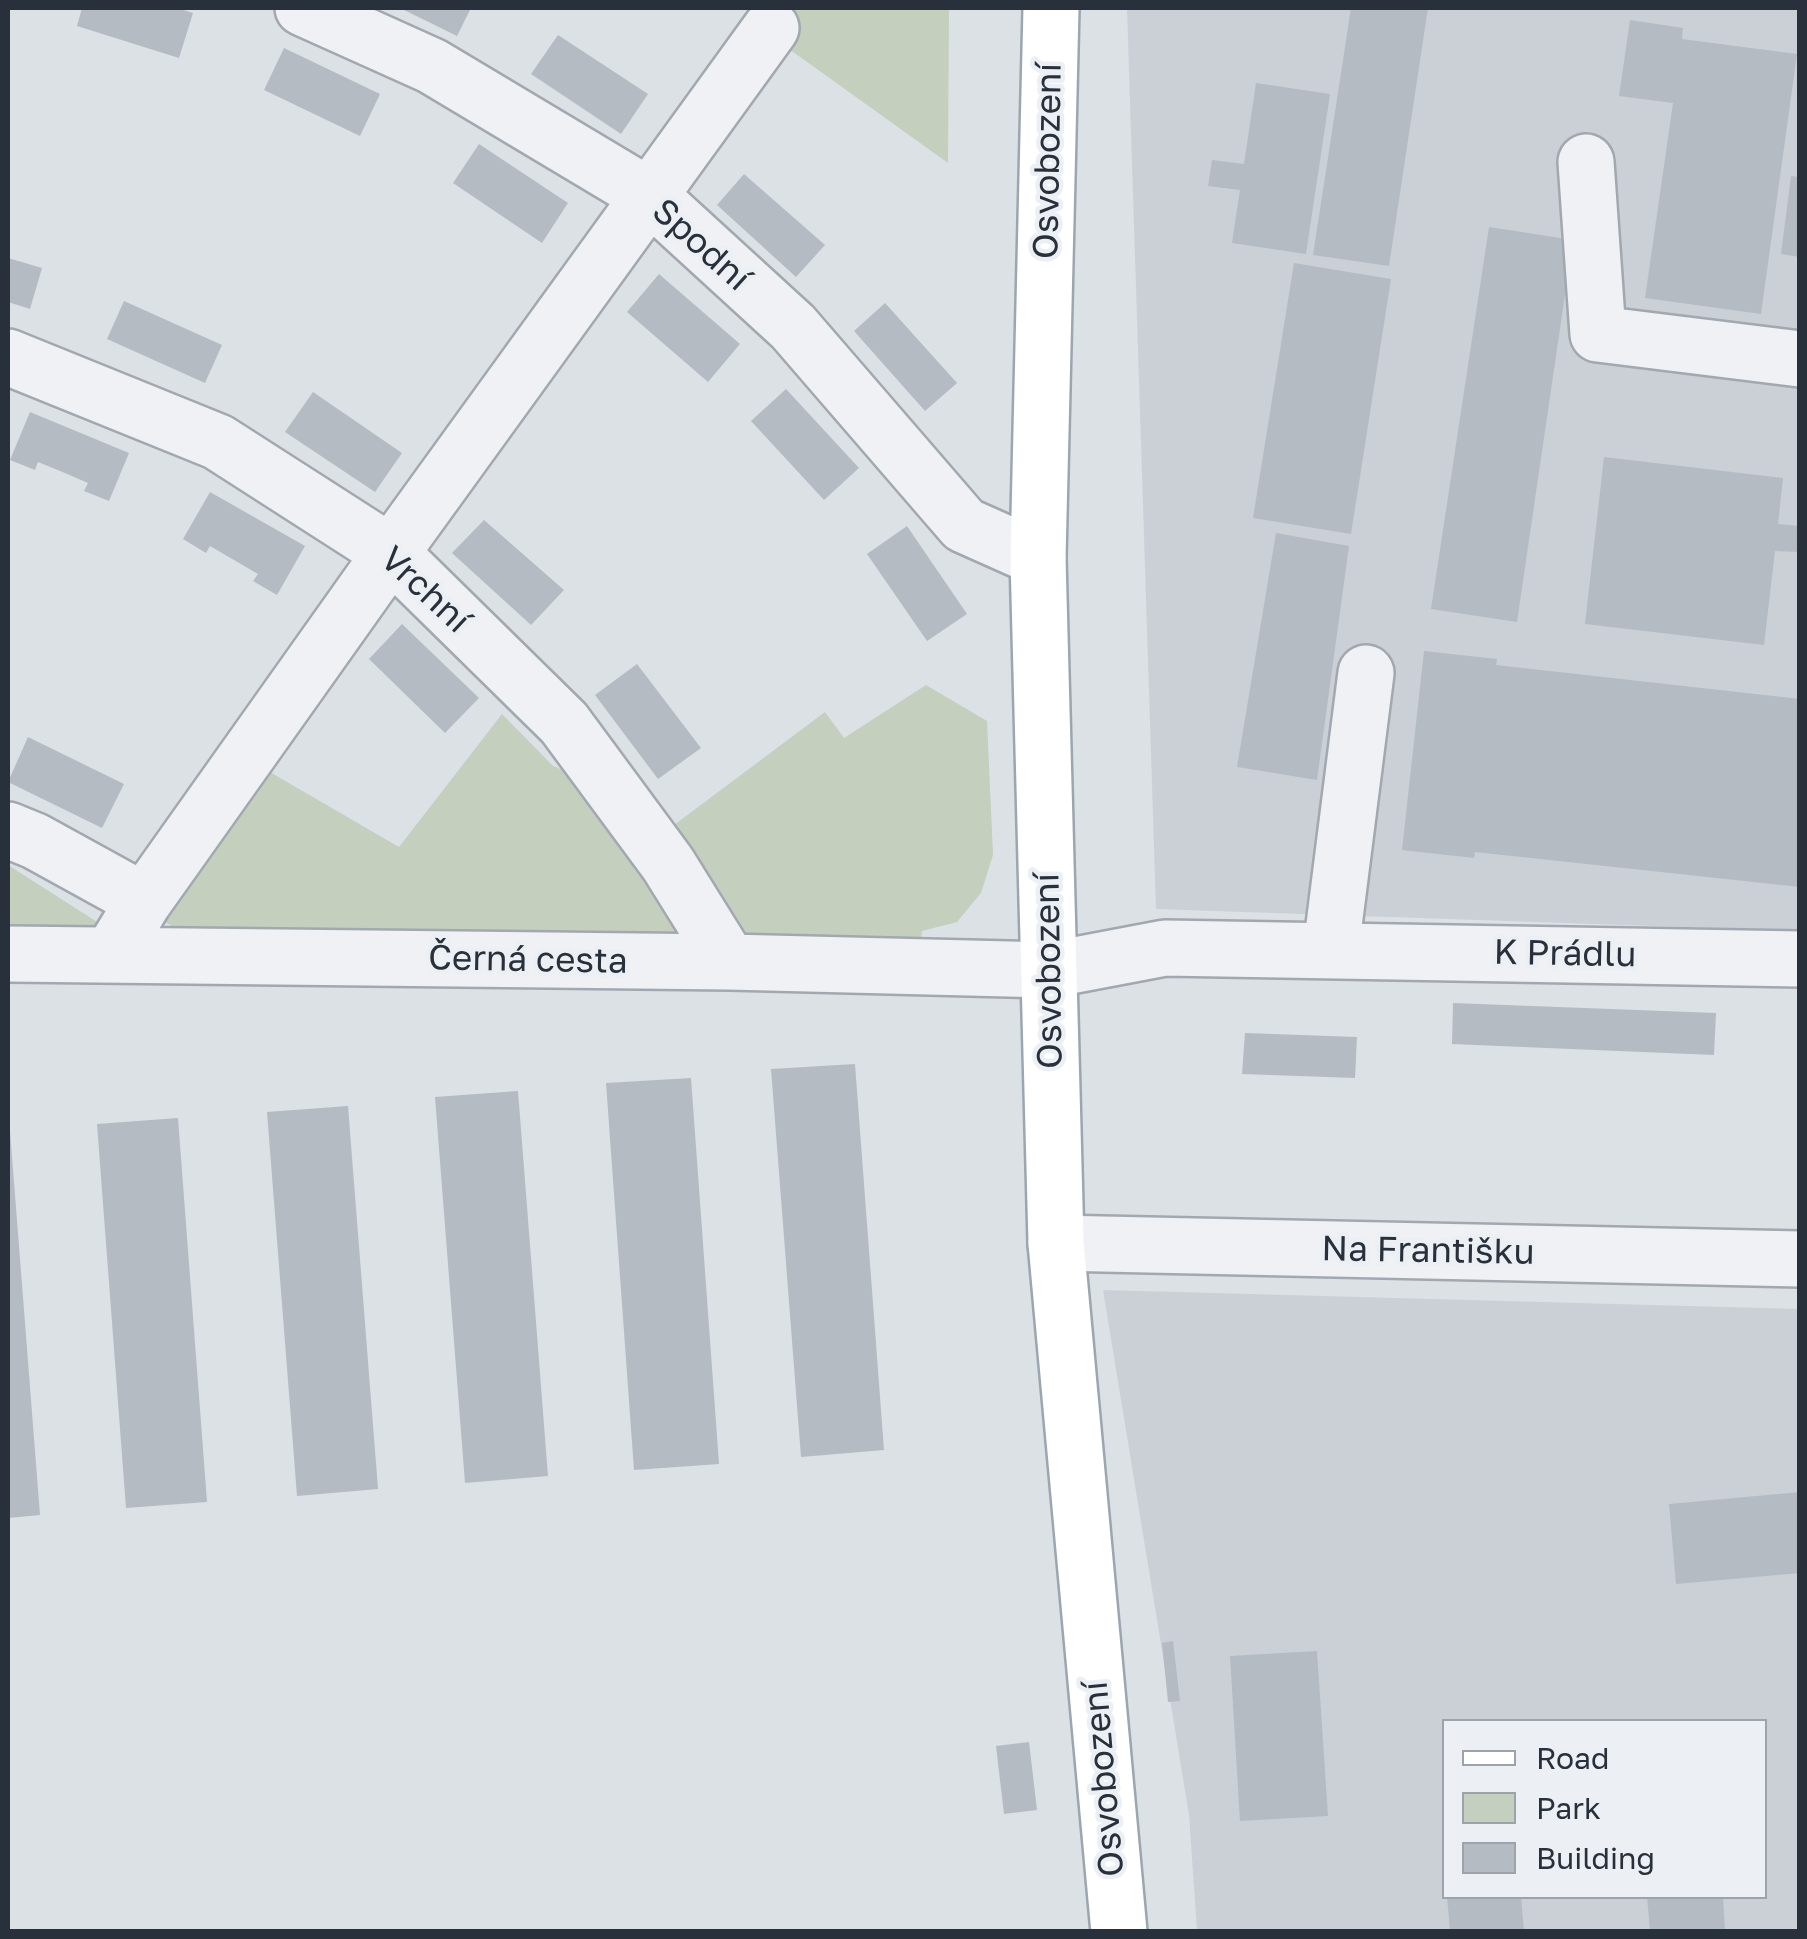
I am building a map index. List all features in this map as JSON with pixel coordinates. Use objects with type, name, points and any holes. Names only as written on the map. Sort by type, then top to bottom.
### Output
[{"type":"main road","name":"Osvobození","points":[[1052,8],[1038,558],[1056,1243],[1119,1932]]},
{"type":"street","name":"Spodní","points":[[303,8],[432,66],[651,197],[793,327],[964,525],[1038,558]]},
{"type":"street","points":[[111,955],[144,901],[391,553],[771,28]]},
{"type":"street","points":[[1586,162],[1598,334],[1800,359]]},
{"type":"street","name":"Vrchní","points":[[8,357],[218,442],[391,553],[564,722],[668,864],[729,962]]},
{"type":"street","points":[[1331,949],[1366,672]]},
{"type":"street","points":[[8,830],[144,901]]},
{"type":"street","name":"K Prádlu","points":[[1049,970],[1165,948],[1800,959]]},
{"type":"street","name":"Černá cesta","points":[[8,954],[729,962],[1049,970]]},
{"type":"street","name":"Na Františku","points":[[1056,1243],[1800,1259]]},
{"type":"shaded area","points":[[1127,8],[1799,8],[1799,931],[1156,909]]},
{"type":"shaded area","points":[[1103,1290],[1799,1309],[1799,1931],[1197,1931],[1189,1815]]},
{"type":"green space","points":[[764,8],[949,8],[948,163],[782,44]]},
{"type":"green space","points":[[926,685],[987,721],[993,855],[981,893],[957,922],[922,931],[921,940],[742,937],[670,828],[825,712],[844,738]]},
{"type":"green space","points":[[502,714],[553,766],[581,777],[679,921],[677,942],[202,934],[172,926],[153,915],[256,764],[399,847]]},
{"type":"green space","points":[[8,865],[105,927],[8,925]]},
{"type":"building","points":[[82,8],[177,8],[193,13],[179,58],[77,26]]},
{"type":"building","points":[[400,8],[471,8],[457,36]]},
{"type":"building","points":[[1351,8],[1428,8],[1389,266],[1313,255]]},
{"type":"building","points":[[1630,20],[1683,28],[1682,39],[1797,54],[1761,314],[1645,298],[1673,103],[1619,96]]},
{"type":"building","points":[[558,35],[648,94],[621,134],[531,74]]},
{"type":"building","points":[[284,48],[380,94],[360,136],[264,90]]},
{"type":"building","points":[[1256,83],[1330,94],[1306,254],[1232,243],[1240,190],[1208,186],[1212,160],[1244,164]]},
{"type":"building","points":[[479,144],[568,203],[542,243],[453,183]]},
{"type":"building","points":[[744,174],[825,245],[796,277],[717,205]]},
{"type":"building","points":[[1791,176],[1800,177],[1800,257],[1781,254]]},
{"type":"building","points":[[1489,227],[1573,240],[1517,622],[1431,609]]},
{"type":"building","points":[[8,258],[42,268],[30,309],[8,302]]},
{"type":"building","points":[[1294,263],[1391,279],[1351,534],[1253,518]]},
{"type":"building","points":[[659,274],[740,344],[708,382],[627,312]]},
{"type":"building","points":[[124,301],[222,345],[205,383],[107,339]]},
{"type":"building","points":[[885,303],[957,383],[925,411],[854,331]]},
{"type":"building","points":[[786,389],[859,468],[824,500],[751,421]]},
{"type":"building","points":[[313,392],[402,453],[375,492],[285,432]]},
{"type":"building","points":[[30,412],[129,453],[109,501],[84,491],[88,483],[65,473],[38,462],[35,470],[10,460]]},
{"type":"building","points":[[1604,457],[1783,478],[1778,524],[1800,526],[1800,552],[1775,551],[1764,645],[1585,624]]},
{"type":"building","points":[[210,492],[305,546],[277,595],[253,581],[258,574],[210,546],[206,553],[183,539]]},
{"type":"building","points":[[484,520],[564,590],[531,625],[452,553]]},
{"type":"building","points":[[907,526],[967,614],[927,641],[867,554]]},
{"type":"building","points":[[1276,533],[1349,546],[1317,780],[1237,767]]},
{"type":"building","points":[[402,624],[479,698],[445,733],[369,659]]},
{"type":"building","points":[[1424,651],[1497,659],[1496,665],[1800,699],[1800,887],[1475,852],[1474,858],[1402,850]]},
{"type":"building","points":[[637,664],[701,748],[658,779],[595,695]]},
{"type":"building","points":[[28,737],[124,784],[102,828],[8,782]]},
{"type":"building","points":[[1453,1003],[1716,1013],[1714,1055],[1452,1044]]},
{"type":"building","points":[[1245,1033],[1357,1037],[1355,1078],[1242,1074]]},
{"type":"building","points":[[855,1064],[884,1450],[801,1457],[771,1069]]},
{"type":"building","points":[[691,1078],[719,1464],[634,1470],[606,1083]]},
{"type":"building","points":[[518,1091],[548,1476],[465,1483],[435,1097]]},
{"type":"building","points":[[348,1106],[378,1489],[297,1496],[267,1112]]},
{"type":"building","points":[[178,1118],[207,1502],[126,1508],[97,1124]]},
{"type":"building","points":[[8,1131],[40,1515],[8,1518]]},
{"type":"building","points":[[1800,1492],[1800,1573],[1676,1584],[1669,1504]]},
{"type":"building","points":[[1173,1641],[1180,1701],[1168,1702],[1162,1643]]},
{"type":"building","points":[[1317,1651],[1328,1816],[1240,1821],[1230,1656]]},
{"type":"building","points":[[1029,1742],[1037,1810],[1004,1814],[996,1746]]},
{"type":"building","points":[[1447,1899],[1521,1899],[1524,1932],[1450,1932]]},
{"type":"building","points":[[1647,1899],[1723,1899],[1725,1932],[1650,1932]]}]
